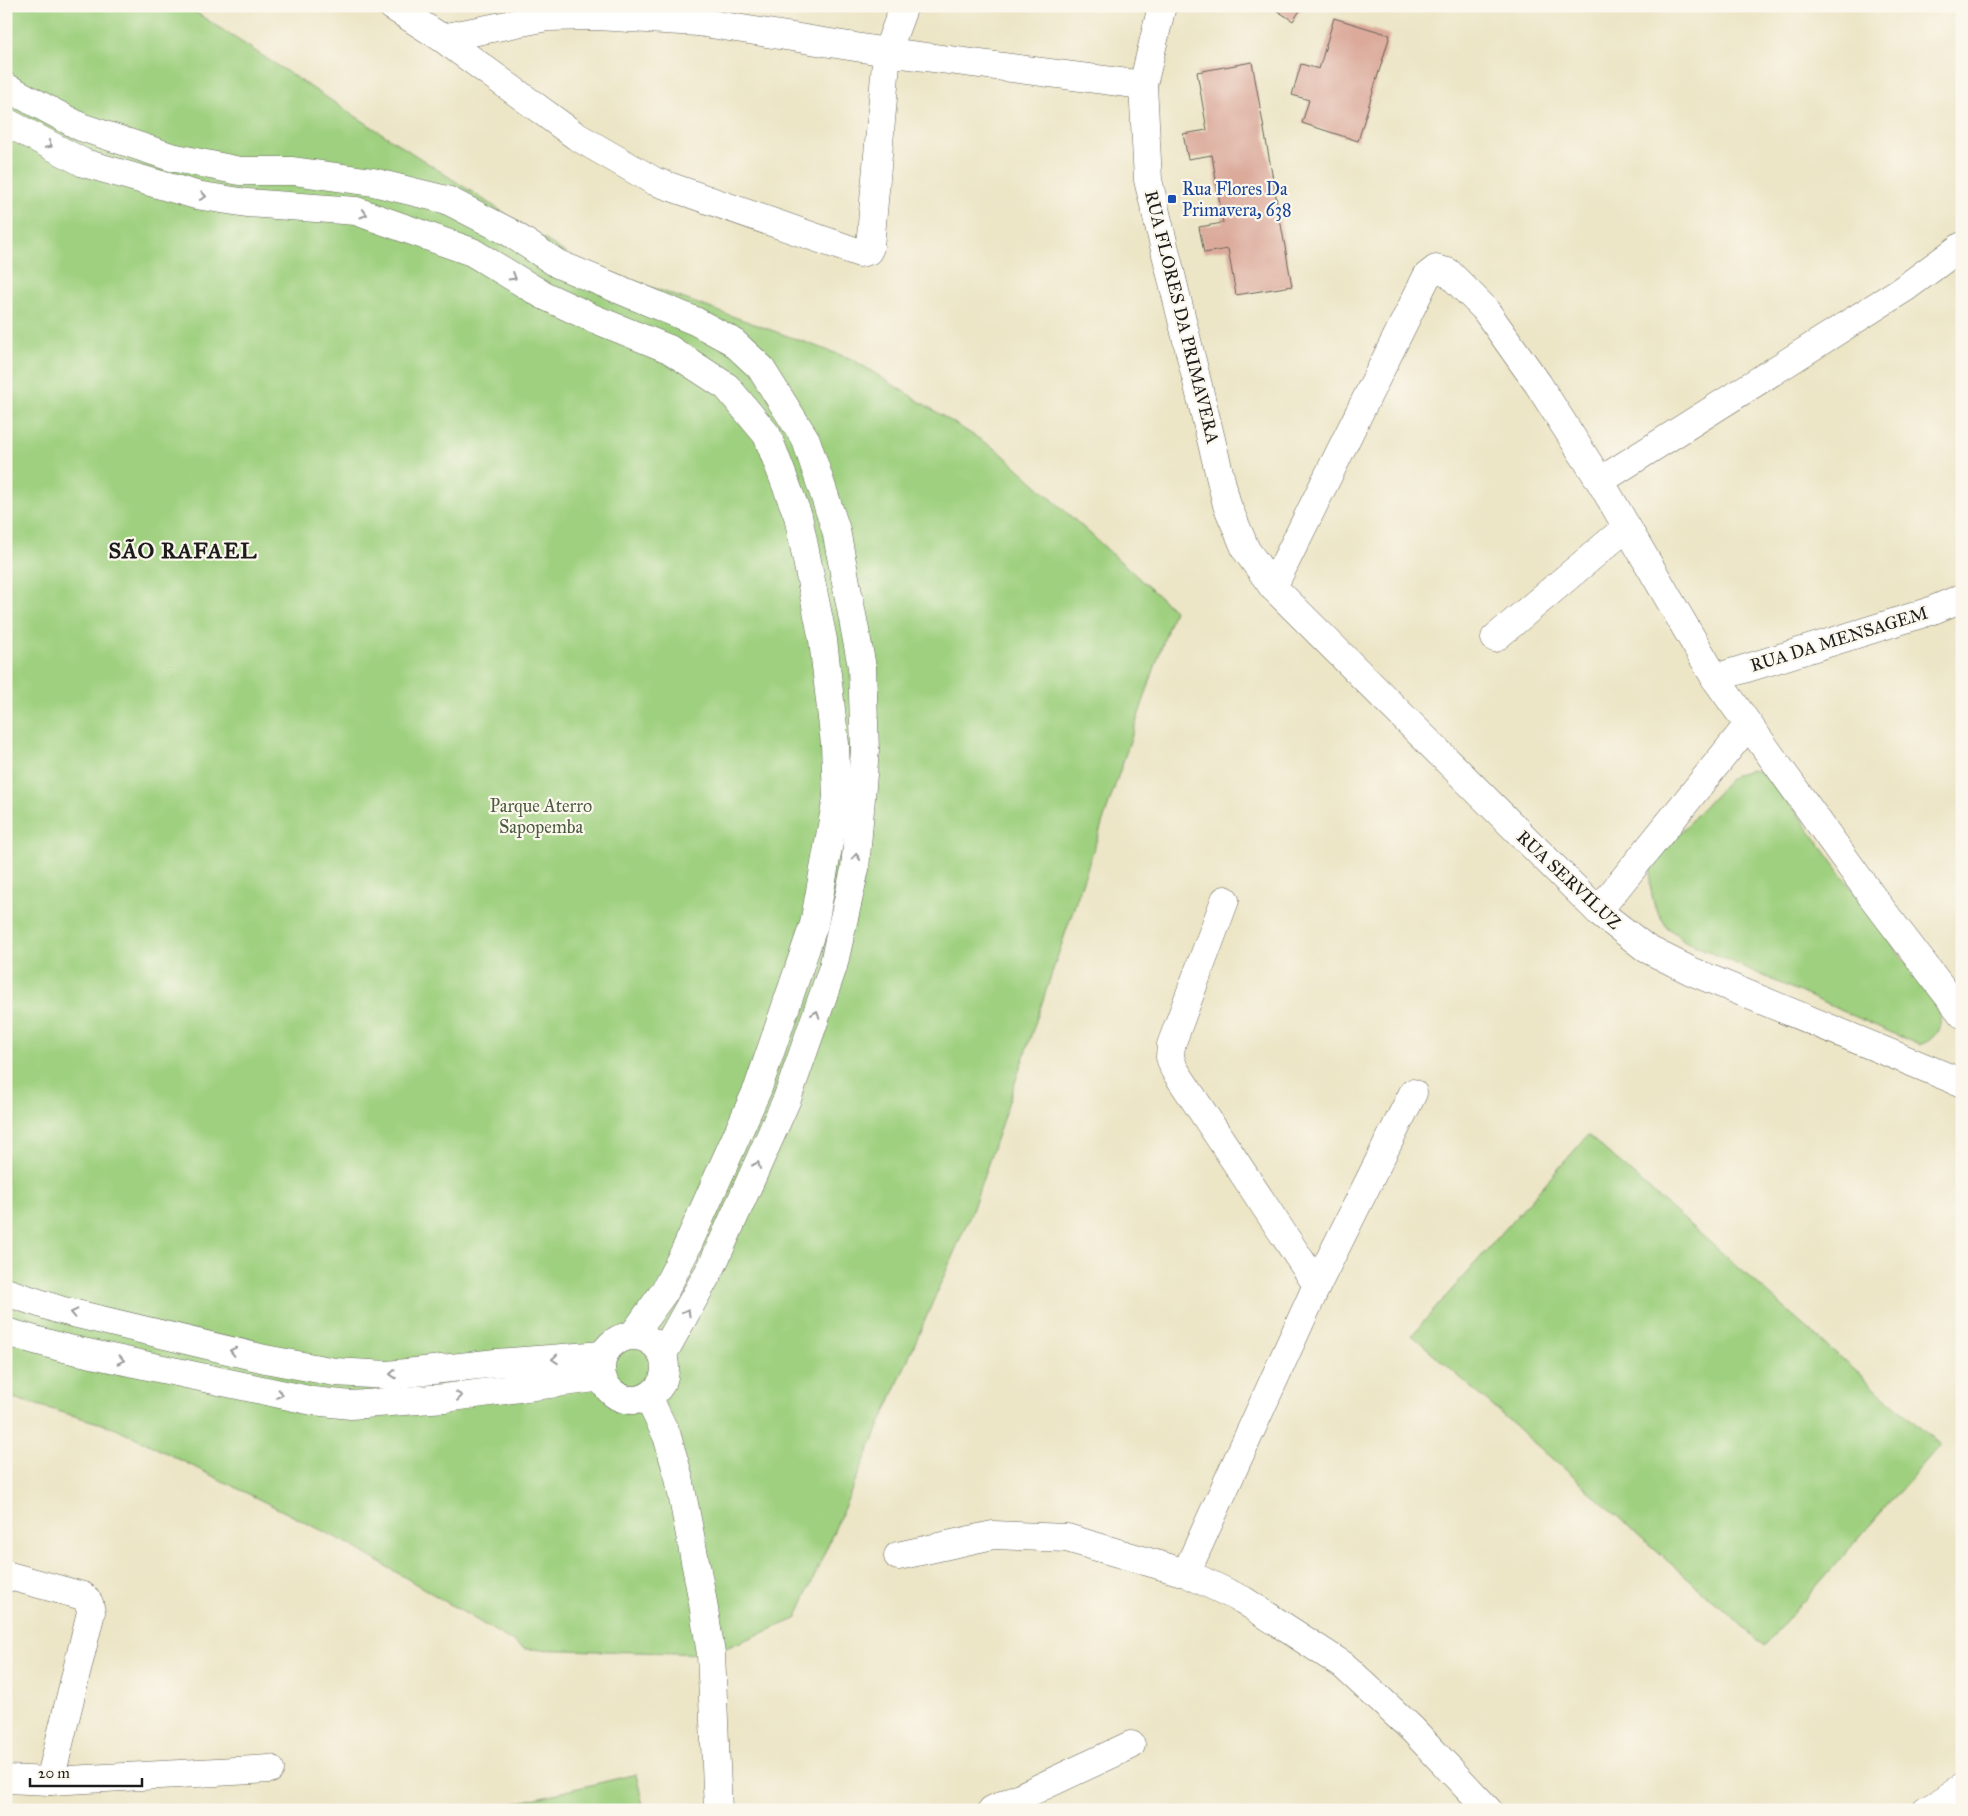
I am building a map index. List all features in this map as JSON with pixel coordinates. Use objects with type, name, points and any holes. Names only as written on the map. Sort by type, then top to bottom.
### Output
[{"type":"street","points":[[392,6],[442,38],[576,136],[654,181],[860,253],[868,251],[870,247],[888,52],[904,6]]},
{"type":"street","name":"RUA FLORES DA PRIMAVERA","points":[[1162,6],[1142,85],[1148,180],[1227,505],[1246,550],[1273,587]]},
{"type":"street","points":[[442,38],[494,17],[700,14],[888,52],[1142,85]]},
{"type":"street","points":[[6,87],[81,127],[171,157],[240,171],[293,171],[373,182],[447,200],[509,232],[558,264],[695,321],[732,341],[760,367],[806,440],[836,530],[862,667],[865,750],[855,869],[833,967],[786,1099],[712,1266],[663,1354]]},
{"type":"street","points":[[6,122],[84,163],[196,195],[247,203],[356,211],[472,252],[543,295],[590,317],[669,349],[727,387],[767,435],[798,516],[824,640],[835,744],[837,798],[814,924],[758,1088],[664,1292],[634,1335]]},
{"type":"street","points":[[1600,481],[1905,288],[1962,246]]},
{"type":"street","points":[[1273,587],[1427,276],[1436,269],[1448,272],[1484,308],[1538,384],[1600,481],[1715,678],[1748,726],[1873,898],[1962,1014]]},
{"type":"street","points":[[1495,638],[1627,527]]},
{"type":"street","name":"RUA SERVILUZ","points":[[1273,587],[1598,911],[1647,949],[1691,971],[1962,1083]]},
{"type":"street","name":"RUA DA MENSAGEM","points":[[1715,678],[1928,612],[1962,598]]},
{"type":"street","points":[[1598,911],[1748,726]]},
{"type":"street","points":[[1226,900],[1171,1045],[1170,1057],[1174,1069],[1318,1285]]},
{"type":"street","points":[[1186,1573],[1318,1285],[1413,1093]]},
{"type":"street","points":[[6,1292],[60,1310],[265,1359],[336,1372],[388,1375],[496,1363],[603,1366]]},
{"type":"street","points":[[6,1332],[73,1350],[313,1400],[352,1406],[445,1398],[603,1366]]},
{"type":"street","points":[[634,1335],[646,1337],[656,1344],[663,1354],[666,1366],[664,1378],[658,1390],[648,1397],[634,1400],[620,1398],[609,1389],[603,1366],[610,1344],[621,1338],[634,1335]]},
{"type":"street","points":[[648,1397],[667,1436],[679,1478],[702,1597],[711,1654],[718,1810]]},
{"type":"street","points":[[898,1556],[993,1535],[1067,1538],[1186,1573],[1243,1600],[1343,1665],[1412,1729],[1488,1810]]},
{"type":"street","points":[[6,1575],[83,1596],[89,1603],[91,1612],[50,1781]]},
{"type":"street","points":[[992,1810],[1131,1745]]},
{"type":"street","points":[[6,1779],[50,1781],[270,1768]]},
{"type":"street","points":[[1926,1810],[1962,1788]]},
{"type":"green space","name":"Parque Aterro Sapopemba","points":[[6,6],[186,6],[578,261],[852,359],[1000,452],[1174,610],[972,1211],[796,1619],[711,1654],[525,1649],[349,1544],[116,1428],[6,1396]]},
{"type":"green space","points":[[1752,770],[1761,772],[1775,783],[1935,1003],[1940,1016],[1939,1028],[1936,1034],[1926,1042],[1919,1045],[1685,941],[1667,927],[1655,908],[1650,886],[1651,864],[1735,774]]},
{"type":"green space","points":[[1588,1135],[1940,1445],[1764,1646],[1412,1335]]},
{"type":"green space","points":[[636,1774],[644,1810],[487,1810]]},
{"type":"building","points":[[1270,6],[1303,6],[1293,21]]},
{"type":"building","points":[[1334,18],[1390,35],[1358,141],[1302,123],[1309,100],[1292,95],[1301,64],[1319,69]]},
{"type":"building","points":[[1252,62],[1292,286],[1236,295],[1228,249],[1204,253],[1199,227],[1223,223],[1212,155],[1188,159],[1183,134],[1207,130],[1197,72]]},
{"type":"place","name":"Rua Flores Da Primavera, 638","points":[[1172,199]]},
{"type":"district","name":"SÃO RAFAEL","points":[[183,550]]}]
